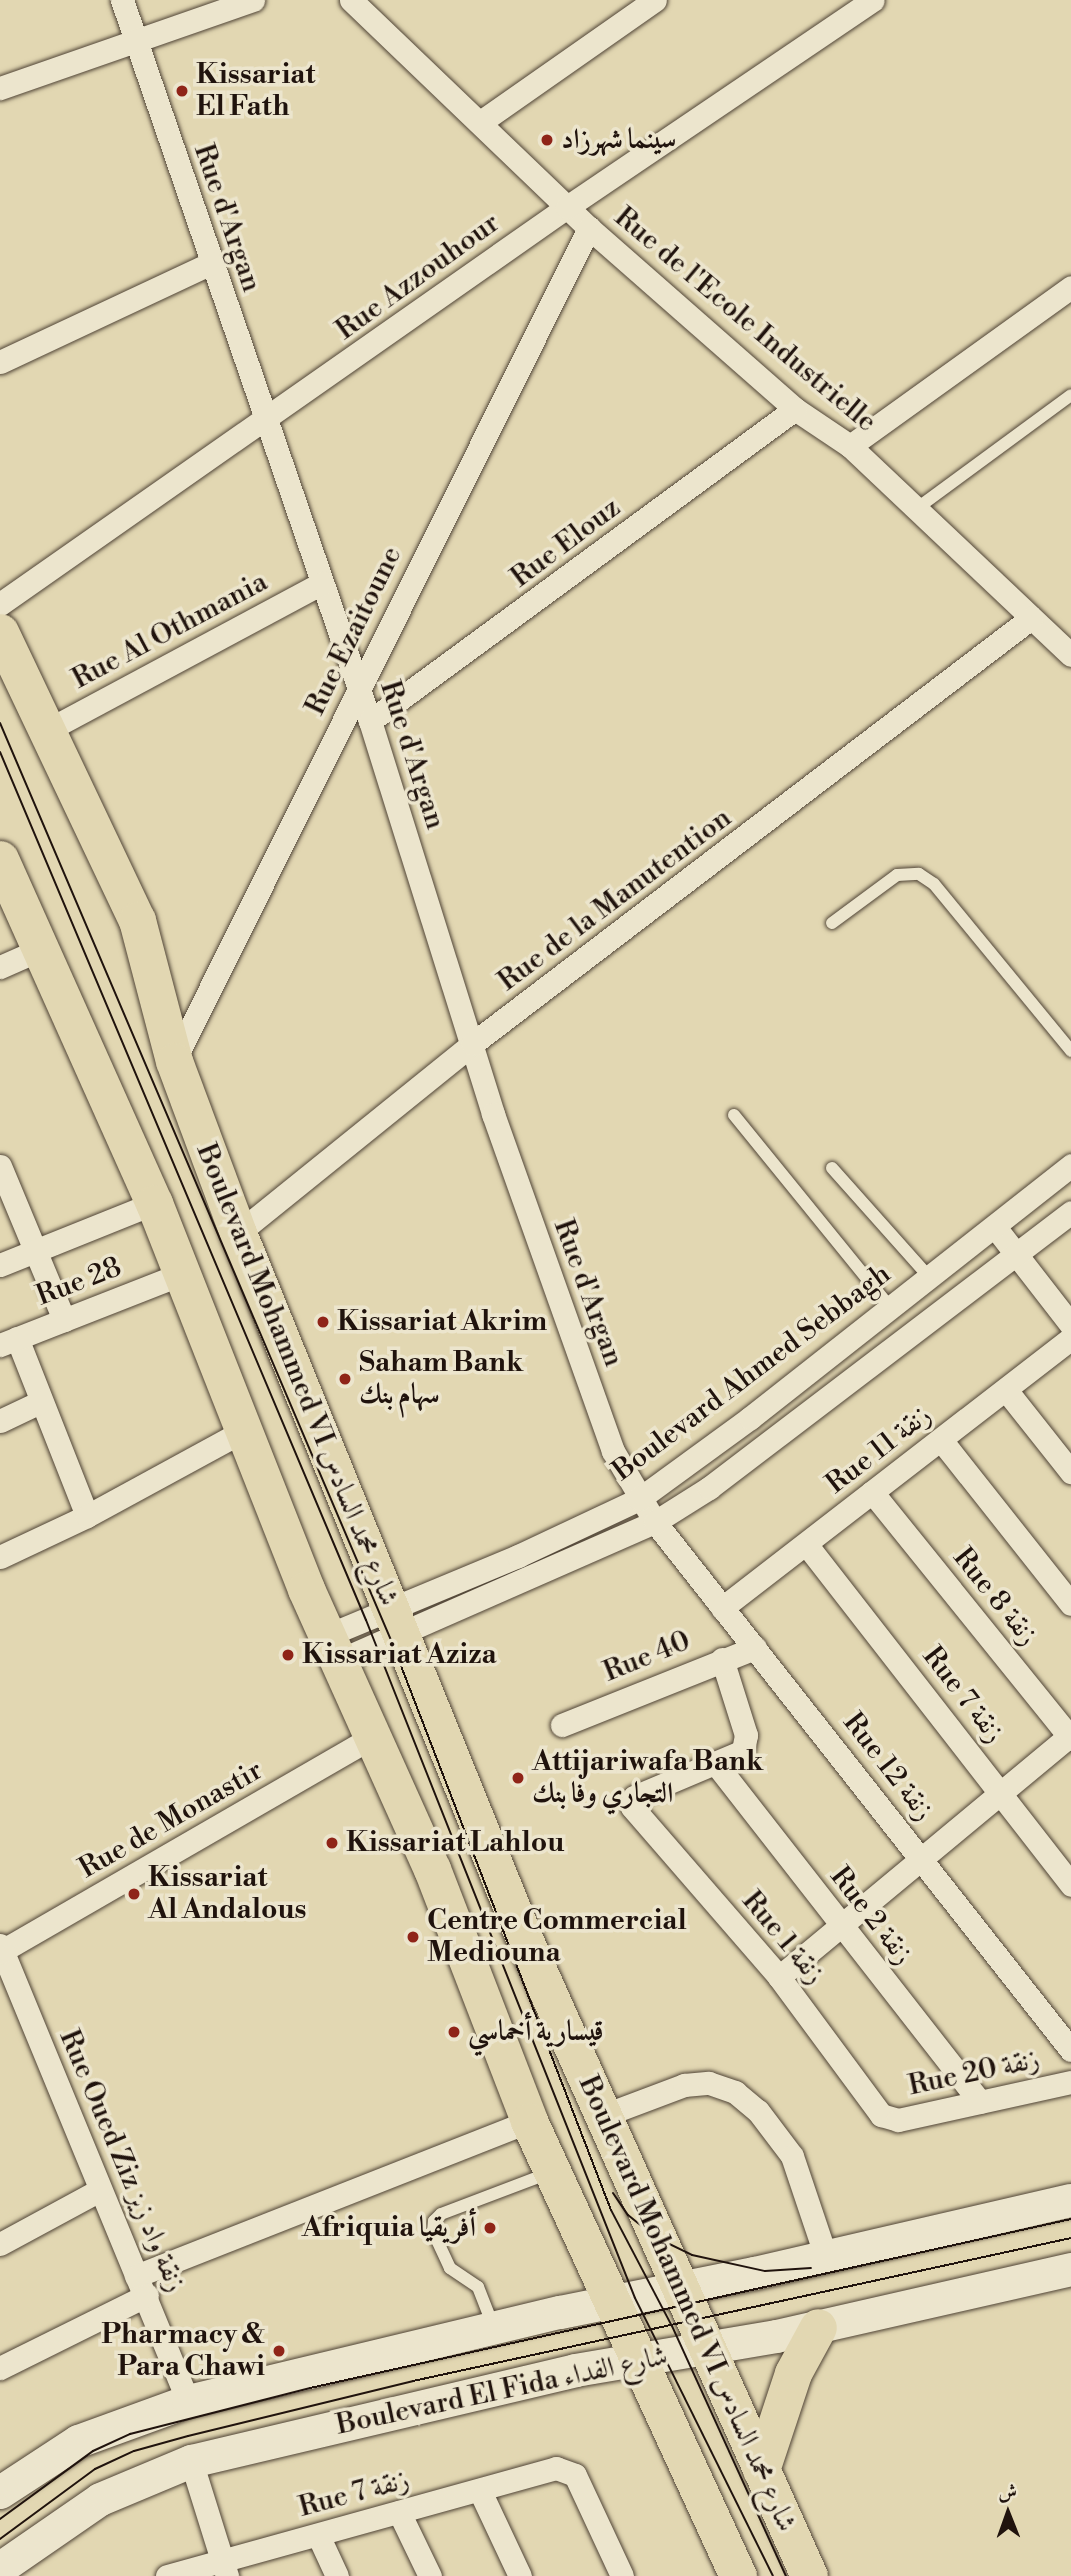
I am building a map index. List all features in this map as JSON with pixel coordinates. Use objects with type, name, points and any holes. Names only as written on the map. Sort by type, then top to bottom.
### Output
[{"type":"main road","name":"Boulevard Mohammed VI شارع محمد السادس","points":[[0,632],[137,920],[174,1061],[238,1233],[602,2116],[704,2348],[809,2576]]},
{"type":"main road","points":[[2,872],[41,949],[153,1203],[179,1275],[332,1649],[432,1869],[529,2121],[738,2576]]},
{"type":"main road","name":"Boulevard El Fida شارع الفداء","points":[[0,2492],[78,2441],[188,2401],[494,2328],[678,2290],[1071,2200]]},
{"type":"main road","name":"Boulevard El Fida شارع الفداء","points":[[0,2568],[100,2498],[191,2460],[637,2359],[818,2327],[1071,2269]]},
{"type":"main road","points":[[761,2470],[793,2372],[818,2327]]},
{"type":"street","name":"Rue d'Argan","points":[[122,0],[359,688],[472,1044],[613,1451],[655,1522]]},
{"type":"street","points":[[0,88],[134,39],[253,0]]},
{"type":"street","name":"Rue de l'Ecole Industrielle","points":[[351,0],[482,121],[589,228],[795,410],[850,446],[1071,655]]},
{"type":"street","points":[[482,121],[655,0]]},
{"type":"street","name":"Rue Azzouhour","points":[[0,604],[267,421],[567,207],[873,0]]},
{"type":"street","name":"Rue Ezaitoune","points":[[174,1061],[589,228]]},
{"type":"street","points":[[0,362],[211,263]]},
{"type":"street","points":[[850,446],[1071,287]]},
{"type":"street","name":"Rue Elouz","points":[[370,721],[795,410]]},
{"type":"street","name":"Rue Al Othmania","points":[[47,731],[322,583]]},
{"type":"street","name":"Rue de la Manutention","points":[[238,1233],[472,1044],[1031,618]]},
{"type":"street","points":[[0,967],[41,949]]},
{"type":"street","name":"Boulevard Ahmed Sebbagh","points":[[397,1623],[518,1556],[639,1499],[995,1227],[1071,1165]]},
{"type":"street","points":[[0,1166],[64,1320]]},
{"type":"street","points":[[0,1265],[153,1203]]},
{"type":"street","name":"Boulevard Ahmed Sebbagh","points":[[332,1649],[397,1623],[529,1579],[655,1522],[709,1488],[1071,1212]]},
{"type":"street","points":[[995,1227],[1071,1325]]},
{"type":"street","name":"Rue 28","points":[[8,1341],[179,1275]]},
{"type":"street","points":[[929,1277],[951,1305]]},
{"type":"street","name":"Rue 11 زنقة","points":[[722,1608],[1071,1338]]},
{"type":"street","points":[[8,1341],[40,1402],[88,1516]]},
{"type":"street","points":[[1006,1390],[1071,1472]]},
{"type":"street","points":[[0,1421],[40,1402]]},
{"type":"street","points":[[0,1557],[88,1516],[243,1431]]},
{"type":"street","points":[[942,1440],[1071,1604]]},
{"type":"street","name":"Rue 8 زنقة","points":[[873,1493],[1070,1737]]},
{"type":"street","name":"Rue 12 زنقة","points":[[655,1522],[1071,2050]]},
{"type":"street","name":"Rue 7 زنقة","points":[[806,1544],[1071,1885]]},
{"type":"street","points":[[518,1556],[529,1579]]},
{"type":"street","name":"Rue 40","points":[[562,1724],[755,1647]]},
{"type":"street","points":[[716,1764],[743,1751],[746,1735],[722,1659]]},
{"type":"street","points":[[779,1977],[921,1857],[1070,1737]]},
{"type":"street","name":"Rue de Monastir","points":[[1,1950],[371,1738]]},
{"type":"street","name":"Rue 1 زنقة","points":[[716,1764],[634,1797],[632,1807],[779,1977],[888,2119]]},
{"type":"street","name":"Rue 2 زنقة","points":[[716,1764],[839,1925],[980,2102]]},
{"type":"street","name":"Rue Oued Ziz زنقة واد زيز","points":[[1,1950],[98,2191],[141,2285],[188,2401]]},
{"type":"street","name":"Rue 20 زنقة","points":[[888,2119],[1071,2082]]},
{"type":"street","points":[[602,2116],[684,2085],[709,2083],[735,2092],[758,2111],[792,2156],[826,2257]]},
{"type":"street","points":[[0,2368],[141,2285],[529,2121]]},
{"type":"street","points":[[0,2244],[98,2191]]},
{"type":"street","points":[[191,2460],[225,2568]]},
{"type":"street","name":"Rue 7 زنقة","points":[[167,2576],[225,2568],[318,2535],[556,2468],[575,2475],[622,2576]]},
{"type":"street","points":[[480,2491],[520,2576]]},
{"type":"street","points":[[399,2512],[430,2576]]},
{"type":"street","points":[[318,2535],[337,2576]]},
{"type":"lane","points":[[916,509],[1071,395]]},
{"type":"lane","points":[[832,923],[897,874],[919,874],[934,884],[1071,1051]]},
{"type":"lane","points":[[734,1115],[890,1307]]},
{"type":"lane","points":[[832,1168],[929,1277]]},
{"type":"lane","points":[[494,2328],[478,2287],[450,2268],[433,2232],[434,2221],[441,2214],[552,2172]]},
{"type":"tram line","points":[[0,723],[391,1640],[611,2210],[672,2326],[786,2576]]},
{"type":"tram line","points":[[0,752],[366,1620],[635,2298],[773,2576]]},
{"type":"tram line","points":[[613,2193],[628,2215],[655,2237],[692,2255],[765,2271],[811,2268]]},
{"type":"tram line","points":[[0,2519],[93,2451],[130,2434],[310,2388],[1071,2219]]},
{"type":"tram line","points":[[0,2539],[95,2469],[134,2451],[413,2381],[1071,2238]]},
{"type":"place","name":"Kissariat El Fath","points":[[182,91]]},
{"type":"place","name":"سينما شهرزاد","points":[[547,140]]},
{"type":"place","name":"Kissariat Akrim","points":[[323,1322]]},
{"type":"place","name":"Saham Bank سهام بنك","points":[[345,1379]]},
{"type":"place","name":"Kissariat Aziza","points":[[288,1655]]},
{"type":"place","name":"Attijariwafa Bank التجاري وفا بنك","points":[[518,1778]]},
{"type":"place","name":"Kissariat Lahlou","points":[[332,1843]]},
{"type":"place","name":"Kissariat Al Andalous","points":[[134,1894]]},
{"type":"place","name":"Centre Commercial Mediouna","points":[[413,1937]]},
{"type":"place","name":"قيسارية أخماسي","points":[[454,2032]]},
{"type":"place","name":"Afriquia أفريقيا","points":[[490,2228]]},
{"type":"place","name":"Pharmacy & Para Chawi","points":[[279,2351]]}]
